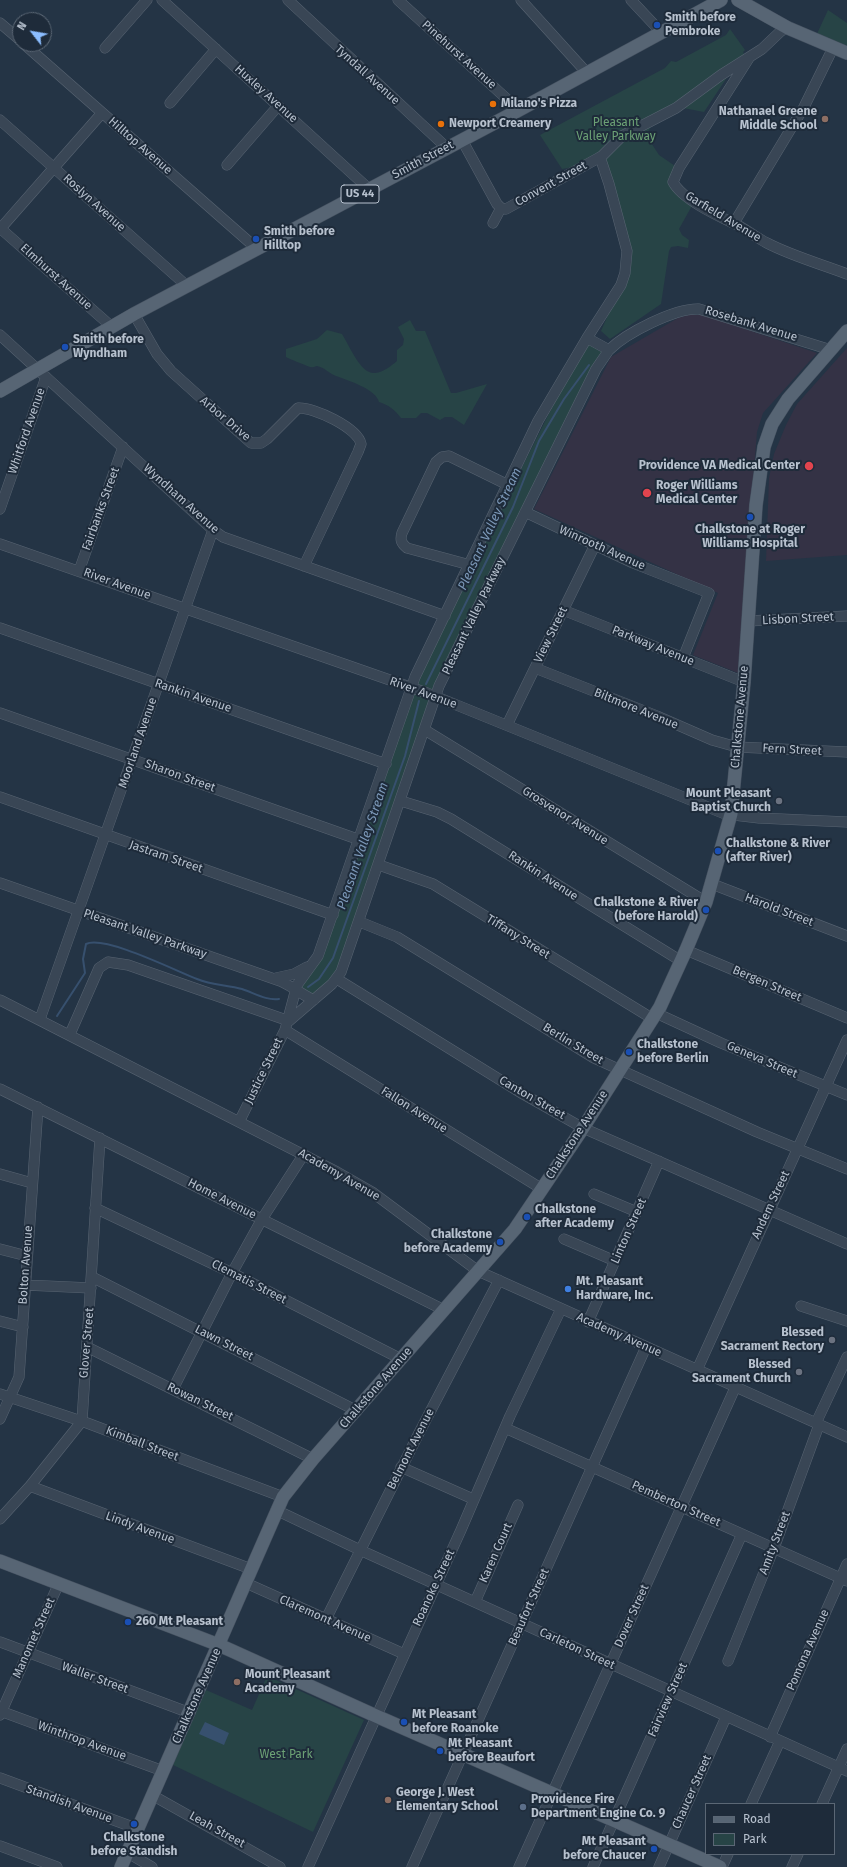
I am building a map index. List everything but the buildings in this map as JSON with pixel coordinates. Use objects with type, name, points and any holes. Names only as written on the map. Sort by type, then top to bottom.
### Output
[{"type":"main road","name":"Smith Street","points":[[0,391],[42,373],[134,314],[519,110],[721,0]]},
{"type":"main road","points":[[738,0],[788,28],[847,53]]},
{"type":"main road","name":"Chalkstone Avenue","points":[[121,1867],[152,1794],[190,1713],[282,1497],[313,1459],[357,1411],[515,1228],[583,1128],[655,1016],[706,902],[731,814],[744,682],[756,505],[764,446],[772,424],[778,413],[798,386],[847,331]]},
{"type":"main road","points":[[0,1561],[219,1645],[552,1794],[721,1867]]},
{"type":"street","points":[[105,48],[147,0]]},
{"type":"street","name":"Huxley Avenue","points":[[162,0],[369,189]]},
{"type":"street","name":"Tyndall Avenue","points":[[288,0],[447,148]]},
{"type":"street","name":"Pinehurst Avenue","points":[[398,0],[519,110]]},
{"type":"street","points":[[521,0],[587,73]]},
{"type":"street","points":[[631,0],[661,32]]},
{"type":"street","points":[[0,23],[12,33]]},
{"type":"street","points":[[70,1034],[99,968],[108,962],[128,965],[287,1025],[288,1014],[296,989],[315,961],[333,915],[411,688],[538,421],[586,338],[621,285],[626,262],[626,251],[616,209],[600,157],[622,136],[676,108],[721,75],[762,49],[781,31],[788,28]]},
{"type":"street","points":[[734,223],[804,107],[833,48]]},
{"type":"street","points":[[170,103],[216,49]]},
{"type":"street","name":"Hilltop Avenue","points":[[33,52],[256,248]]},
{"type":"street","name":"Garfield Avenue","points":[[749,58],[679,168],[673,182],[675,187],[714,214],[734,223],[767,243],[847,274]]},
{"type":"street","points":[[227,165],[278,106]]},
{"type":"street","points":[[0,228],[102,113]]},
{"type":"street","name":"Roslyn Avenue","points":[[0,120],[187,286]]},
{"type":"street","points":[[462,140],[497,204],[501,208],[493,223]]},
{"type":"street","name":"Convent Street","points":[[501,208],[506,209],[600,157]]},
{"type":"street","name":"Elmhurst Avenue","points":[[0,228],[112,327]]},
{"type":"street","name":"Rosebank Avenue","points":[[608,350],[618,342],[671,313],[691,308],[718,314],[831,350]]},
{"type":"street","name":"Arbor Drive","points":[[134,314],[158,354],[171,371],[251,443],[261,443],[267,439],[298,408],[315,411],[358,435],[361,444],[358,452],[304,566]]},
{"type":"street","name":"Wyndham Avenue","points":[[0,335],[213,530],[235,543],[445,616]]},
{"type":"street","points":[[586,338],[608,350]]},
{"type":"street","name":"Pleasant Valley Parkway","points":[[287,1025],[337,979],[345,963],[436,697],[525,512],[596,369],[608,350]]},
{"type":"street","name":"Whitford Avenue","points":[[0,509],[42,373]]},
{"type":"street","name":"Fairbanks Street","points":[[79,571],[123,447]]},
{"type":"street","points":[[470,565],[407,548],[402,544],[400,539],[432,469],[442,457],[449,456],[508,485]]},
{"type":"street","name":"Winrooth Avenue","points":[[525,512],[633,563],[709,593],[683,658]]},
{"type":"street","name":"Moorland Avenue","points":[[80,910],[213,530]]},
{"type":"street","name":"River Avenue","points":[[0,544],[436,697],[725,814],[759,818],[847,822]]},
{"type":"street","name":"View Street","points":[[506,725],[595,545]]},
{"type":"street","name":"Parkway Avenue","points":[[563,610],[744,682]]},
{"type":"street","name":"Lisbon Street","points":[[748,621],[847,616]]},
{"type":"street","name":"Rankin Avenue","points":[[0,628],[386,764]]},
{"type":"street","name":"Biltmore Avenue","points":[[535,668],[657,716],[712,740],[738,747]]},
{"type":"street","name":"Sharon Street","points":[[0,714],[360,840]]},
{"type":"street","name":"Grosvenor Avenue","points":[[425,730],[706,902]]},
{"type":"street","name":"Fern Street","points":[[738,747],[847,752]]},
{"type":"street","name":"Jastram Street","points":[[0,797],[106,836],[333,915]]},
{"type":"street","name":"Rankin Avenue","points":[[401,801],[436,812],[451,819],[683,956]]},
{"type":"street","name":"Tiffany Street","points":[[379,865],[433,884],[655,1016]]},
{"type":"street","points":[[0,883],[80,910]]},
{"type":"street","name":"Harold Street","points":[[712,884],[847,936]]},
{"type":"street","name":"Pleasant Valley Parkway","points":[[40,1019],[80,910],[274,978],[314,1000]]},
{"type":"street","name":"Berlin Street","points":[[360,922],[397,937],[594,1058],[797,1149],[847,1169]]},
{"type":"street","name":"Bergen Street","points":[[683,956],[847,1018]]},
{"type":"street","points":[[274,978],[294,974],[315,961]]},
{"type":"street","name":"Canton Street","points":[[337,979],[523,1094],[583,1128],[847,1244]]},
{"type":"street","name":"Academy Avenue","points":[[0,1000],[70,1034],[304,1154],[372,1192],[478,1271],[588,1322],[847,1437]]},
{"type":"street","name":"Geneva Street","points":[[655,1016],[847,1095]]},
{"type":"street","name":"Justice Street","points":[[239,1122],[287,1025]]},
{"type":"street","name":"Fallon Avenue","points":[[287,1025],[542,1189]]},
{"type":"street","name":"Andem Street","points":[[697,1370],[847,1040]]},
{"type":"street","name":"Home Avenue","points":[[0,1089],[444,1310]]},
{"type":"street","name":"Bolton Avenue","points":[[0,1419],[11,1398],[19,1377],[38,1107]]},
{"type":"street","name":"Glover Street","points":[[82,1422],[85,1349],[87,1347],[92,1277],[100,1138]]},
{"type":"street","points":[[173,1389],[232,1272],[262,1219],[304,1154]]},
{"type":"street","name":"Linton Street","points":[[588,1322],[659,1161]]},
{"type":"street","points":[[0,1174],[32,1183]]},
{"type":"street","points":[[594,1194],[637,1212]]},
{"type":"street","name":"Clematis Street","points":[[95,1208],[232,1272],[401,1359]]},
{"type":"street","points":[[564,1239],[615,1261]]},
{"type":"street","points":[[0,1248],[27,1256]]},
{"type":"street","name":"Lawn Street","points":[[92,1277],[357,1411]]},
{"type":"street","name":"Belmont Avenue","points":[[326,1619],[401,1467],[499,1280]]},
{"type":"street","points":[[25,1285],[91,1288]]},
{"type":"street","points":[[801,1306],[847,1321]]},
{"type":"street","name":"Roanoke Street","points":[[308,1867],[505,1428],[561,1309]]},
{"type":"street","points":[[0,1321],[23,1327]]},
{"type":"street","name":"Rowan Street","points":[[87,1347],[313,1459]]},
{"type":"street","name":"Beaufort Street","points":[[412,1867],[646,1347]]},
{"type":"street","name":"Amity Street","points":[[728,1661],[774,1548],[818,1424],[847,1357]]},
{"type":"street","name":"Dover Street","points":[[520,1867],[735,1388]]},
{"type":"street","name":"Kimball Street","points":[[0,1394],[82,1422],[282,1497]]},
{"type":"street","points":[[0,1518],[30,1486],[82,1422]]},
{"type":"street","name":"Pemberton Street","points":[[505,1428],[844,1579]]},
{"type":"street","points":[[401,1467],[473,1499]]},
{"type":"street","name":"Lindy Avenue","points":[[30,1486],[251,1569]]},
{"type":"street","name":"Karen Court","points":[[475,1602],[518,1505]]},
{"type":"street","name":"Carleton Street","points":[[276,1510],[360,1550],[780,1741]]},
{"type":"street","name":"Fairview Street","points":[[593,1867],[742,1534]]},
{"type":"street","name":"Pomona Avenue","points":[[770,1737],[844,1579],[847,1564]]},
{"type":"street","name":"Manomet Street","points":[[1,1713],[59,1583]]},
{"type":"street","name":"Claremont Avenue","points":[[246,1583],[404,1654]]},
{"type":"street","name":"Waller Street","points":[[0,1642],[190,1713]]},
{"type":"street","name":"Winthrop Avenue","points":[[1,1713],[164,1771]]},
{"type":"street","name":"Chaucer Street","points":[[659,1867],[726,1717]]},
{"type":"street","points":[[751,1803],[780,1741],[843,1769]]},
{"type":"street","points":[[823,1803],[843,1769],[847,1749]]},
{"type":"street","name":"Standish Avenue","points":[[0,1778],[138,1829]]},
{"type":"street","name":"Leah Street","points":[[152,1794],[280,1867]]},
{"type":"street","points":[[0,1846],[37,1864],[57,1867]]},
{"type":"street","points":[[128,1853],[152,1867]]},
{"type":"street","points":[[721,1867],[727,1855]]},
{"type":"street","points":[[792,1867],[798,1855]]},
{"type":"shaded area","name":"Roger Williams Medical Center","points":[[689,315],[703,315],[817,353],[763,413],[757,432],[738,673],[693,655],[718,593],[534,509],[611,357],[678,318]]},
{"type":"shaded area","name":"Providence VA Medical Center","points":[[847,348],[847,555],[766,561],[769,478],[774,454],[786,425],[797,404]]},
{"type":"green space","points":[[828,10],[847,23],[847,46],[816,36]]},
{"type":"green space","name":"Pleasant Valley Parkway","points":[[730,29],[745,50],[743,52],[747,58],[734,67],[704,112],[678,107],[657,117],[646,135],[659,155],[678,168],[672,179],[694,202],[679,229],[682,235],[689,240],[688,248],[678,246],[671,247],[669,251],[661,304],[610,339],[601,331],[616,297],[625,289],[632,259],[627,255],[601,162],[562,169],[540,135],[665,68],[671,61],[676,62],[726,35]]},
{"type":"green space","points":[[410,320],[416,331],[425,331],[451,393],[456,393],[487,384],[464,425],[452,417],[445,417],[440,420],[427,413],[421,413],[416,418],[401,418],[392,408],[379,402],[377,397],[367,389],[334,375],[320,367],[310,367],[286,357],[286,349],[317,339],[327,330],[342,334],[360,364],[370,372],[375,373],[387,368],[397,361],[397,350],[403,345],[404,339],[398,327]]},
{"type":"green space","points":[[587,338],[605,355],[436,697],[337,979],[314,1000],[295,989],[316,966],[411,688]]},
{"type":"green space","name":"West Park","points":[[267,1676],[364,1720],[313,1832],[171,1764],[206,1690],[252,1710]]},
{"type":"water","points":[[205,1722],[229,1733],[224,1745],[199,1734]]},
{"type":"waterway","name":"Pleasant Valley Stream","points":[[426,684],[513,507],[539,441],[564,399],[589,365]]},
{"type":"waterway","name":"Pleasant Valley Stream","points":[[308,987],[319,979],[333,958],[405,756],[419,701]]},
{"type":"waterway","name":"Pleasant Valley Stream","points":[[57,1016],[85,973],[83,959],[86,944],[95,943],[124,949],[141,955],[202,981],[242,989],[265,998],[279,999]]},
{"type":"place","name":"Smith before Pembroke","points":[[657,25]]},
{"type":"place","name":"Milano's Pizza","points":[[493,104]]},
{"type":"place","name":"Nathanael Greene Middle School","points":[[825,119]]},
{"type":"place","name":"Newport Creamery","points":[[441,124]]},
{"type":"place","name":"Smith before Hilltop","points":[[256,239]]},
{"type":"place","name":"Smith before Wyndham","points":[[65,347]]},
{"type":"place","name":"Providence VA Medical Center","points":[[809,466]]},
{"type":"place","name":"Roger Williams Medical Center","points":[[647,493]]},
{"type":"place","name":"Chalkstone at Roger Williams Hospital","points":[[750,517]]},
{"type":"place","name":"Mount Pleasant Baptist Church","points":[[779,801]]},
{"type":"place","name":"Chalkstone & River (after River)","points":[[718,851]]},
{"type":"place","name":"Chalkstone & River (before Harold)","points":[[706,910]]},
{"type":"place","name":"Chalkstone before Berlin","points":[[629,1052]]},
{"type":"place","name":"Chalkstone after Academy","points":[[527,1217]]},
{"type":"place","name":"Chalkstone before Academy","points":[[500,1242]]},
{"type":"place","name":"Mt. Pleasant Hardware, Inc.","points":[[568,1289]]},
{"type":"place","name":"Blessed Sacrament Rectory","points":[[832,1340]]},
{"type":"place","name":"Blessed Sacrament Church","points":[[799,1372]]},
{"type":"place","name":"260 Mt Pleasant","points":[[128,1622]]},
{"type":"place","name":"Mount Pleasant Academy","points":[[237,1682]]},
{"type":"place","name":"Mt Pleasant before Roanoke","points":[[404,1722]]},
{"type":"place","name":"Mt Pleasant before Beaufort","points":[[440,1751]]},
{"type":"place","name":"George J. West Elementary School","points":[[388,1800]]},
{"type":"place","name":"Providence Fire Department Engine Co. 9","points":[[523,1807]]},
{"type":"place","name":"Chalkstone before Standish","points":[[134,1824]]},
{"type":"place","name":"Mt Pleasant before Chaucer","points":[[654,1849]]}]
